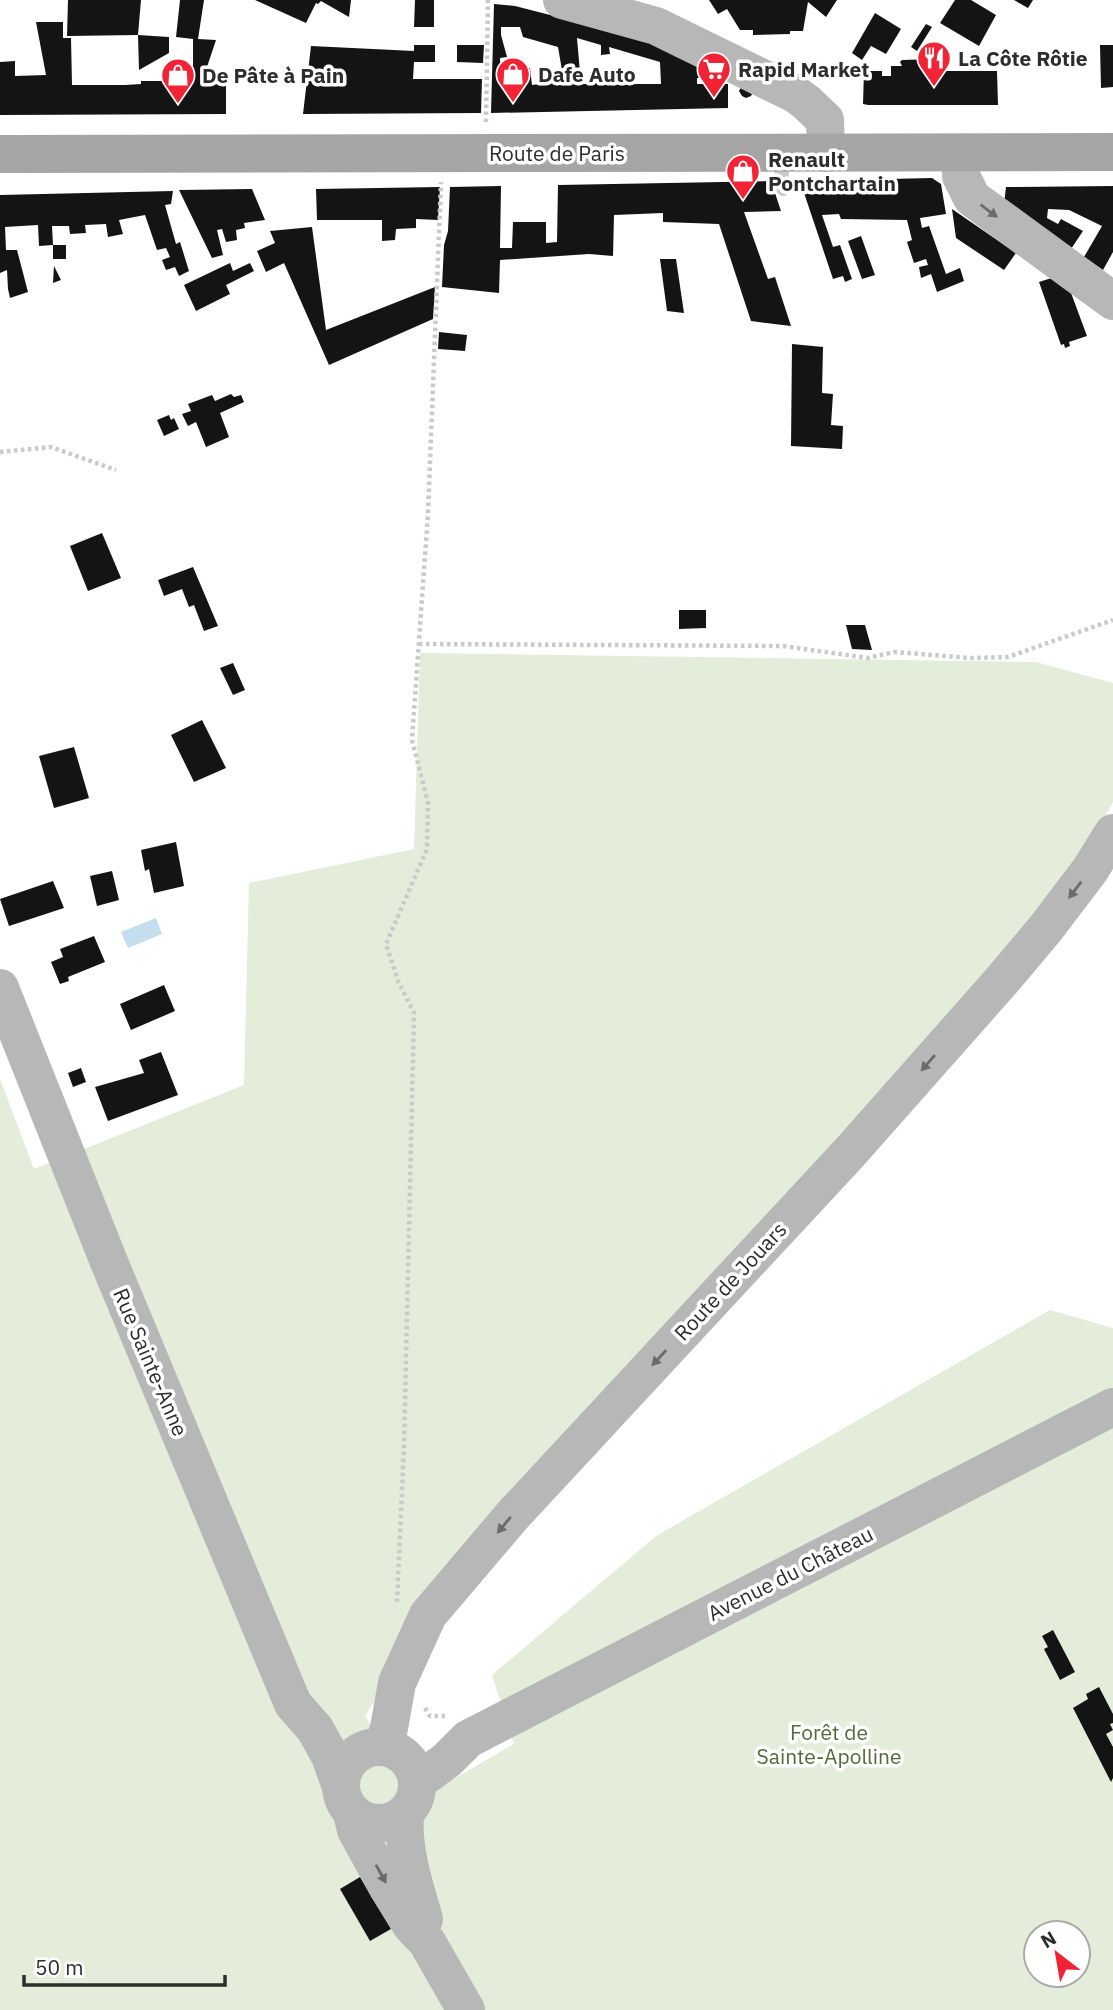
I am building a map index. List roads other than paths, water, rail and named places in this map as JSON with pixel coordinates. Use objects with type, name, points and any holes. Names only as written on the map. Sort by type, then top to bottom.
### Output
[{"type":"main road","name":"Route de Paris","points":[[0,154],[442,154],[781,171],[826,153],[1113,152]]},
{"type":"street","points":[[562,0],[656,26],[795,94],[825,120],[826,153]]},
{"type":"street","points":[[960,154],[961,176],[972,198],[1113,300]]},
{"type":"street","name":"Route de Jouars","points":[[383,1748],[397,1682],[428,1615],[513,1515],[851,1151],[1004,978],[1090,870],[1113,833]]},
{"type":"street","name":"Rue Sainte-Anne","points":[[0,988],[109,1262],[293,1704],[316,1728],[345,1741],[383,1748]]},
{"type":"street","name":"Avenue du Château","points":[[411,1797],[471,1737],[1113,1407]]},
{"type":"street","name":"Rue Sainte-Anne","points":[[316,1728],[346,1798]]},
{"type":"street","name":"Avenue du Château","points":[[383,1748],[471,1737]]},
{"type":"street","points":[[427,1942],[424,1917],[409,1872],[404,1825],[414,1771],[402,1755],[383,1748],[354,1756],[342,1773],[346,1798],[356,1829],[388,1888],[411,1925],[427,1942],[466,2010]]},
{"type":"street","points":[[346,1798],[362,1820],[385,1823],[396,1819],[411,1797]]},
{"type":"water","points":[[156,918],[162,934],[128,948],[121,932]]},
{"type":"place","name":"La Côte Rôtie","points":[[934,88]]},
{"type":"place","name":"Rapid Market","points":[[714,99]]},
{"type":"place","name":"Dafe Auto","points":[[513,104]]},
{"type":"place","name":"De Pâte à Pain","points":[[178,105]]},
{"type":"place","name":"Renault Pontchartain","points":[[743,201]]},
{"type":"park label","name":"Forêt de Sainte-Apolline","points":[[829,1744]]}]
